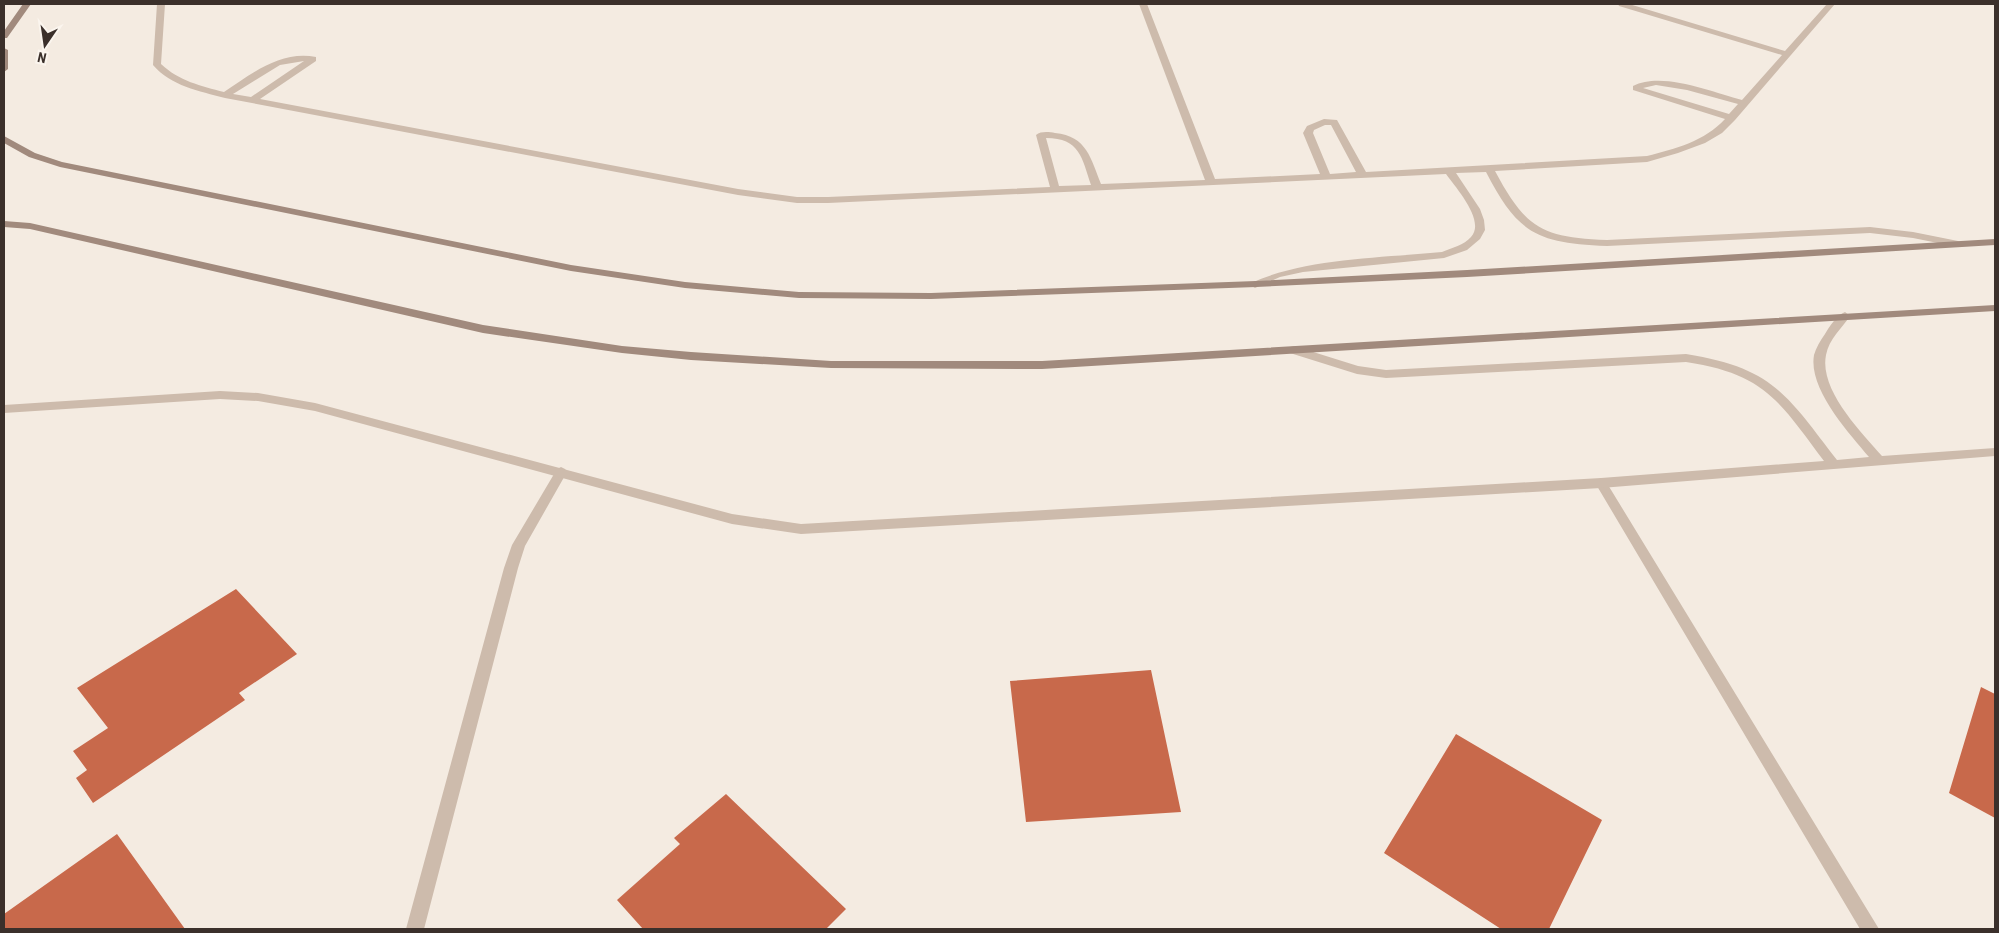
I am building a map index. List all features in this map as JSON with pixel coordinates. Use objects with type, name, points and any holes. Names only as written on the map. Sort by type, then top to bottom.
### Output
[{"type":"main road","points":[[4,36],[27,4]]},
{"type":"main road","points":[[4,50],[4,69]]},
{"type":"main road","points":[[4,139],[32,155],[60,164],[571,268],[692,286],[801,295],[882,296],[1255,285],[1995,242]]},
{"type":"main road","points":[[4,224],[30,226],[482,329],[632,351],[702,358],[876,367],[959,368],[1052,365],[1995,308]]},
{"type":"street","points":[[161,4],[157,65],[166,75],[181,84],[225,95],[738,192],[797,200],[1449,171],[1647,159],[1676,152],[1701,143],[1719,131],[1831,4]]},
{"type":"street","points":[[1143,4],[1211,182]]},
{"type":"street","points":[[1622,4],[1787,54]]},
{"type":"street","points":[[225,95],[281,61],[298,58],[313,59],[253,100]]},
{"type":"street","points":[[1732,118],[1636,88],[1643,83],[1658,82],[1743,103]]},
{"type":"street","points":[[1326,176],[1308,133],[1310,128],[1324,122],[1334,122],[1362,174]]},
{"type":"street","points":[[1055,189],[1041,135],[1065,136],[1081,146],[1097,187]]},
{"type":"street","points":[[1489,168],[1512,209],[1527,224],[1551,236],[1579,242],[1607,243],[1870,230],[1913,235],[1958,244]]},
{"type":"street","points":[[1255,285],[1278,275],[1304,268],[1444,255],[1464,249],[1476,239],[1481,227],[1478,213],[1449,171]]},
{"type":"street","points":[[1845,316],[1828,336],[1820,356],[1822,380],[1836,407],[1879,461]]},
{"type":"street","points":[[1294,350],[1357,370],[1386,374],[1686,358],[1716,362],[1762,382],[1781,398],[1834,465]]},
{"type":"street","points":[[4,409],[220,395],[258,397],[315,407],[732,519],[801,529],[1601,483],[1995,452]]},
{"type":"street","points":[[415,929],[511,568],[519,545],[561,472]]},
{"type":"street","points":[[1601,483],[1870,929]]},
{"type":"building","points":[[236,589],[297,654],[239,693],[245,700],[93,803],[76,778],[87,770],[73,751],[108,728],[77,688]]},
{"type":"building","points":[[1151,670],[1181,812],[1026,822],[1010,681]]},
{"type":"building","points":[[1981,687],[1995,694],[1995,818],[1949,793]]},
{"type":"building","points":[[1456,734],[1602,820],[1549,929],[1501,929],[1384,853]]},
{"type":"building","points":[[726,794],[846,909],[826,929],[643,929],[617,900],[680,844],[674,838]]},
{"type":"building","points":[[117,834],[185,929],[4,929],[4,914]]}]
